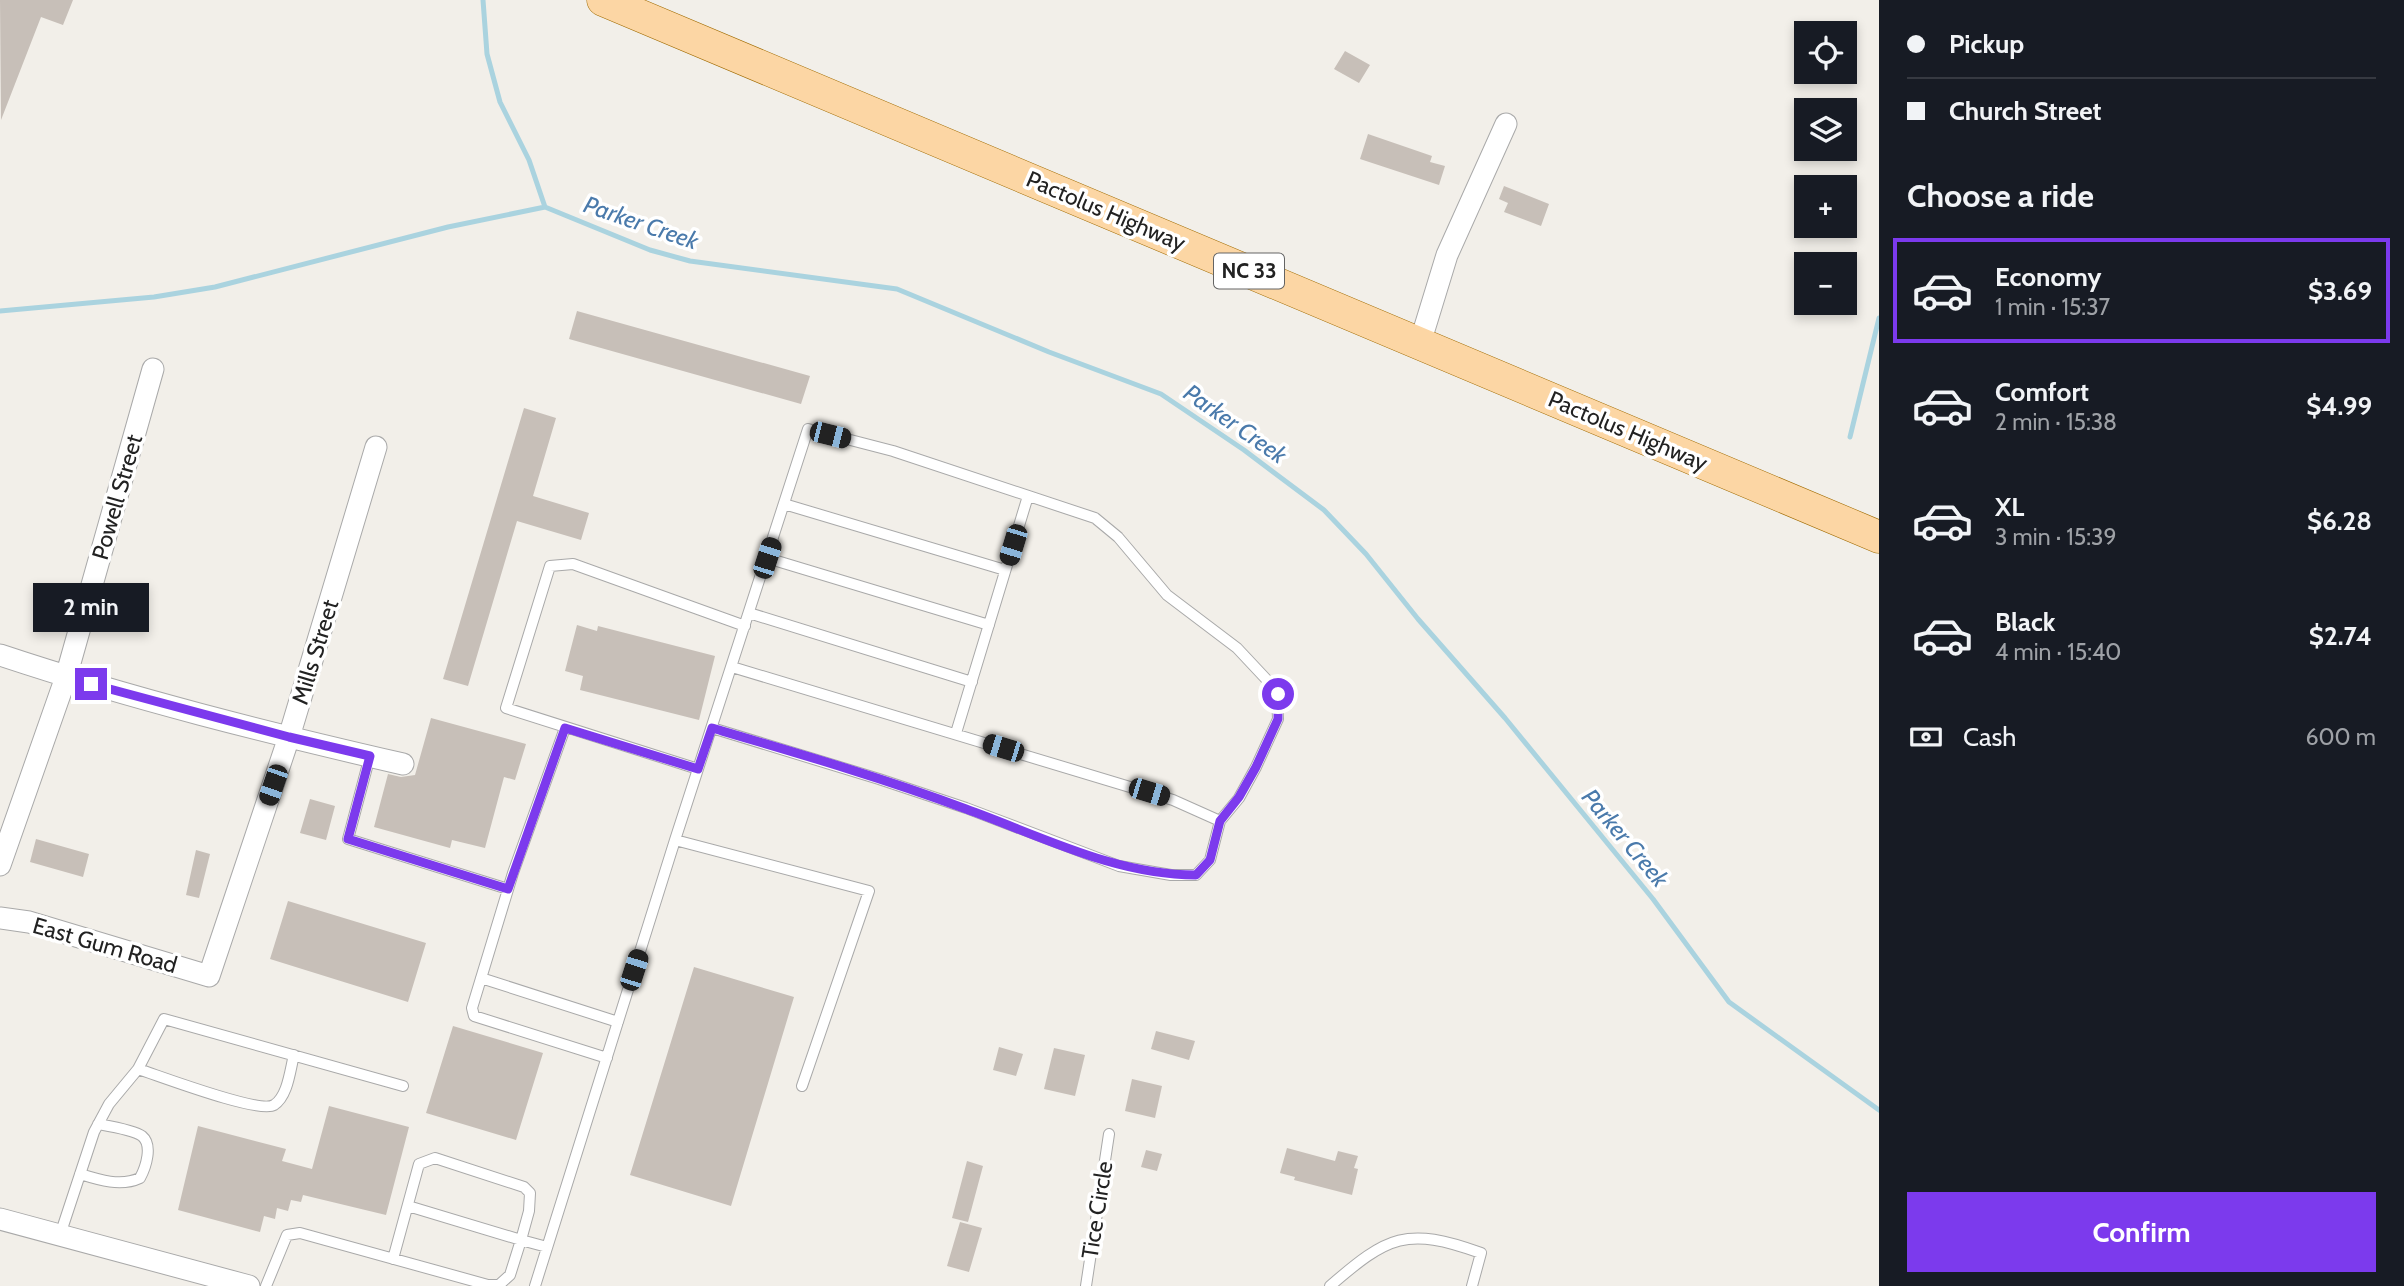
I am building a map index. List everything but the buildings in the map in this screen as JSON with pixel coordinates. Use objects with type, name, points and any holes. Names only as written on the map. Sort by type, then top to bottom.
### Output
[{"type":"main road","name":"Pactolus Highway","points":[[615,2],[1879,537]]},
{"type":"street","points":[[1420,343],[1447,254],[1506,124]]},
{"type":"street","name":"Powell Street","points":[[0,864],[66,677],[153,369]]},
{"type":"street","name":"Mills Street","points":[[209,976],[289,737],[376,447]]},
{"type":"street","points":[[0,655],[66,677],[289,737],[403,764]]},
{"type":"street","name":"East Gum Road","points":[[0,918],[29,922],[209,976]]},
{"type":"street","points":[[0,1219],[249,1286]]},
{"type":"lane","points":[[535,1286],[698,769],[808,429],[893,451],[1095,519],[1118,537],[1167,595],[1237,648],[1278,694],[1278,719],[1262,755],[1239,797],[1220,821],[1210,860],[1196,875],[1171,875],[1119,866],[953,804],[712,728]]},
{"type":"lane","points":[[956,733],[1028,496]]},
{"type":"lane","points":[[784,504],[1005,570]]},
{"type":"lane","points":[[767,558],[989,625]]},
{"type":"lane","points":[[698,769],[506,708],[550,566],[573,564],[745,626]]},
{"type":"lane","points":[[749,613],[971,681]]},
{"type":"lane","points":[[732,667],[1173,800],[1220,821]]},
{"type":"lane","points":[[565,728],[508,889],[471,1008],[474,1016],[607,1058]]},
{"type":"lane","points":[[370,756],[348,839],[508,889]]},
{"type":"lane","points":[[676,840],[869,891],[802,1086]]},
{"type":"lane","points":[[481,978],[618,1022]]},
{"type":"lane","points":[[60,1235],[98,1124],[109,1104],[138,1069],[164,1019],[403,1086]]},
{"type":"lane","points":[[138,1069],[228,1099],[267,1107],[276,1104],[283,1094],[294,1055]]},
{"type":"lane","points":[[80,1174],[99,1180],[124,1182],[140,1178],[144,1170],[147,1143],[141,1135],[98,1124]]},
{"type":"lane","name":"Tice Circle","points":[[1086,1286],[1109,1134]]},
{"type":"lane","points":[[266,1286],[287,1235],[300,1233],[463,1279],[499,1285],[510,1275],[522,1240],[530,1193],[524,1187],[435,1158],[419,1164],[393,1259]]},
{"type":"lane","points":[[408,1206],[547,1247]]},
{"type":"lane","points":[[1330,1286],[1369,1254],[1385,1246],[1406,1238],[1427,1238],[1450,1242],[1481,1253],[1472,1286]]},
{"type":"waterway","name":"Parker Creek","points":[[483,0],[487,54],[500,102],[529,160],[545,207],[650,250],[690,261],[897,289],[1049,352],[1161,394],[1244,450],[1324,510],[1366,554],[1418,619],[1505,718],[1653,899],[1729,1002],[1879,1110]]},
{"type":"waterway","points":[[0,311],[154,297],[215,287],[448,227],[545,207]]},
{"type":"waterway","points":[[1850,437],[1879,318]]},
{"type":"route","points":[[91,684],[370,756],[348,839],[508,889],[565,728],[698,769],[712,728],[966,808],[1119,866],[1171,875],[1196,875],[1210,860],[1220,821],[1239,797],[1278,719],[1278,694]]}]
